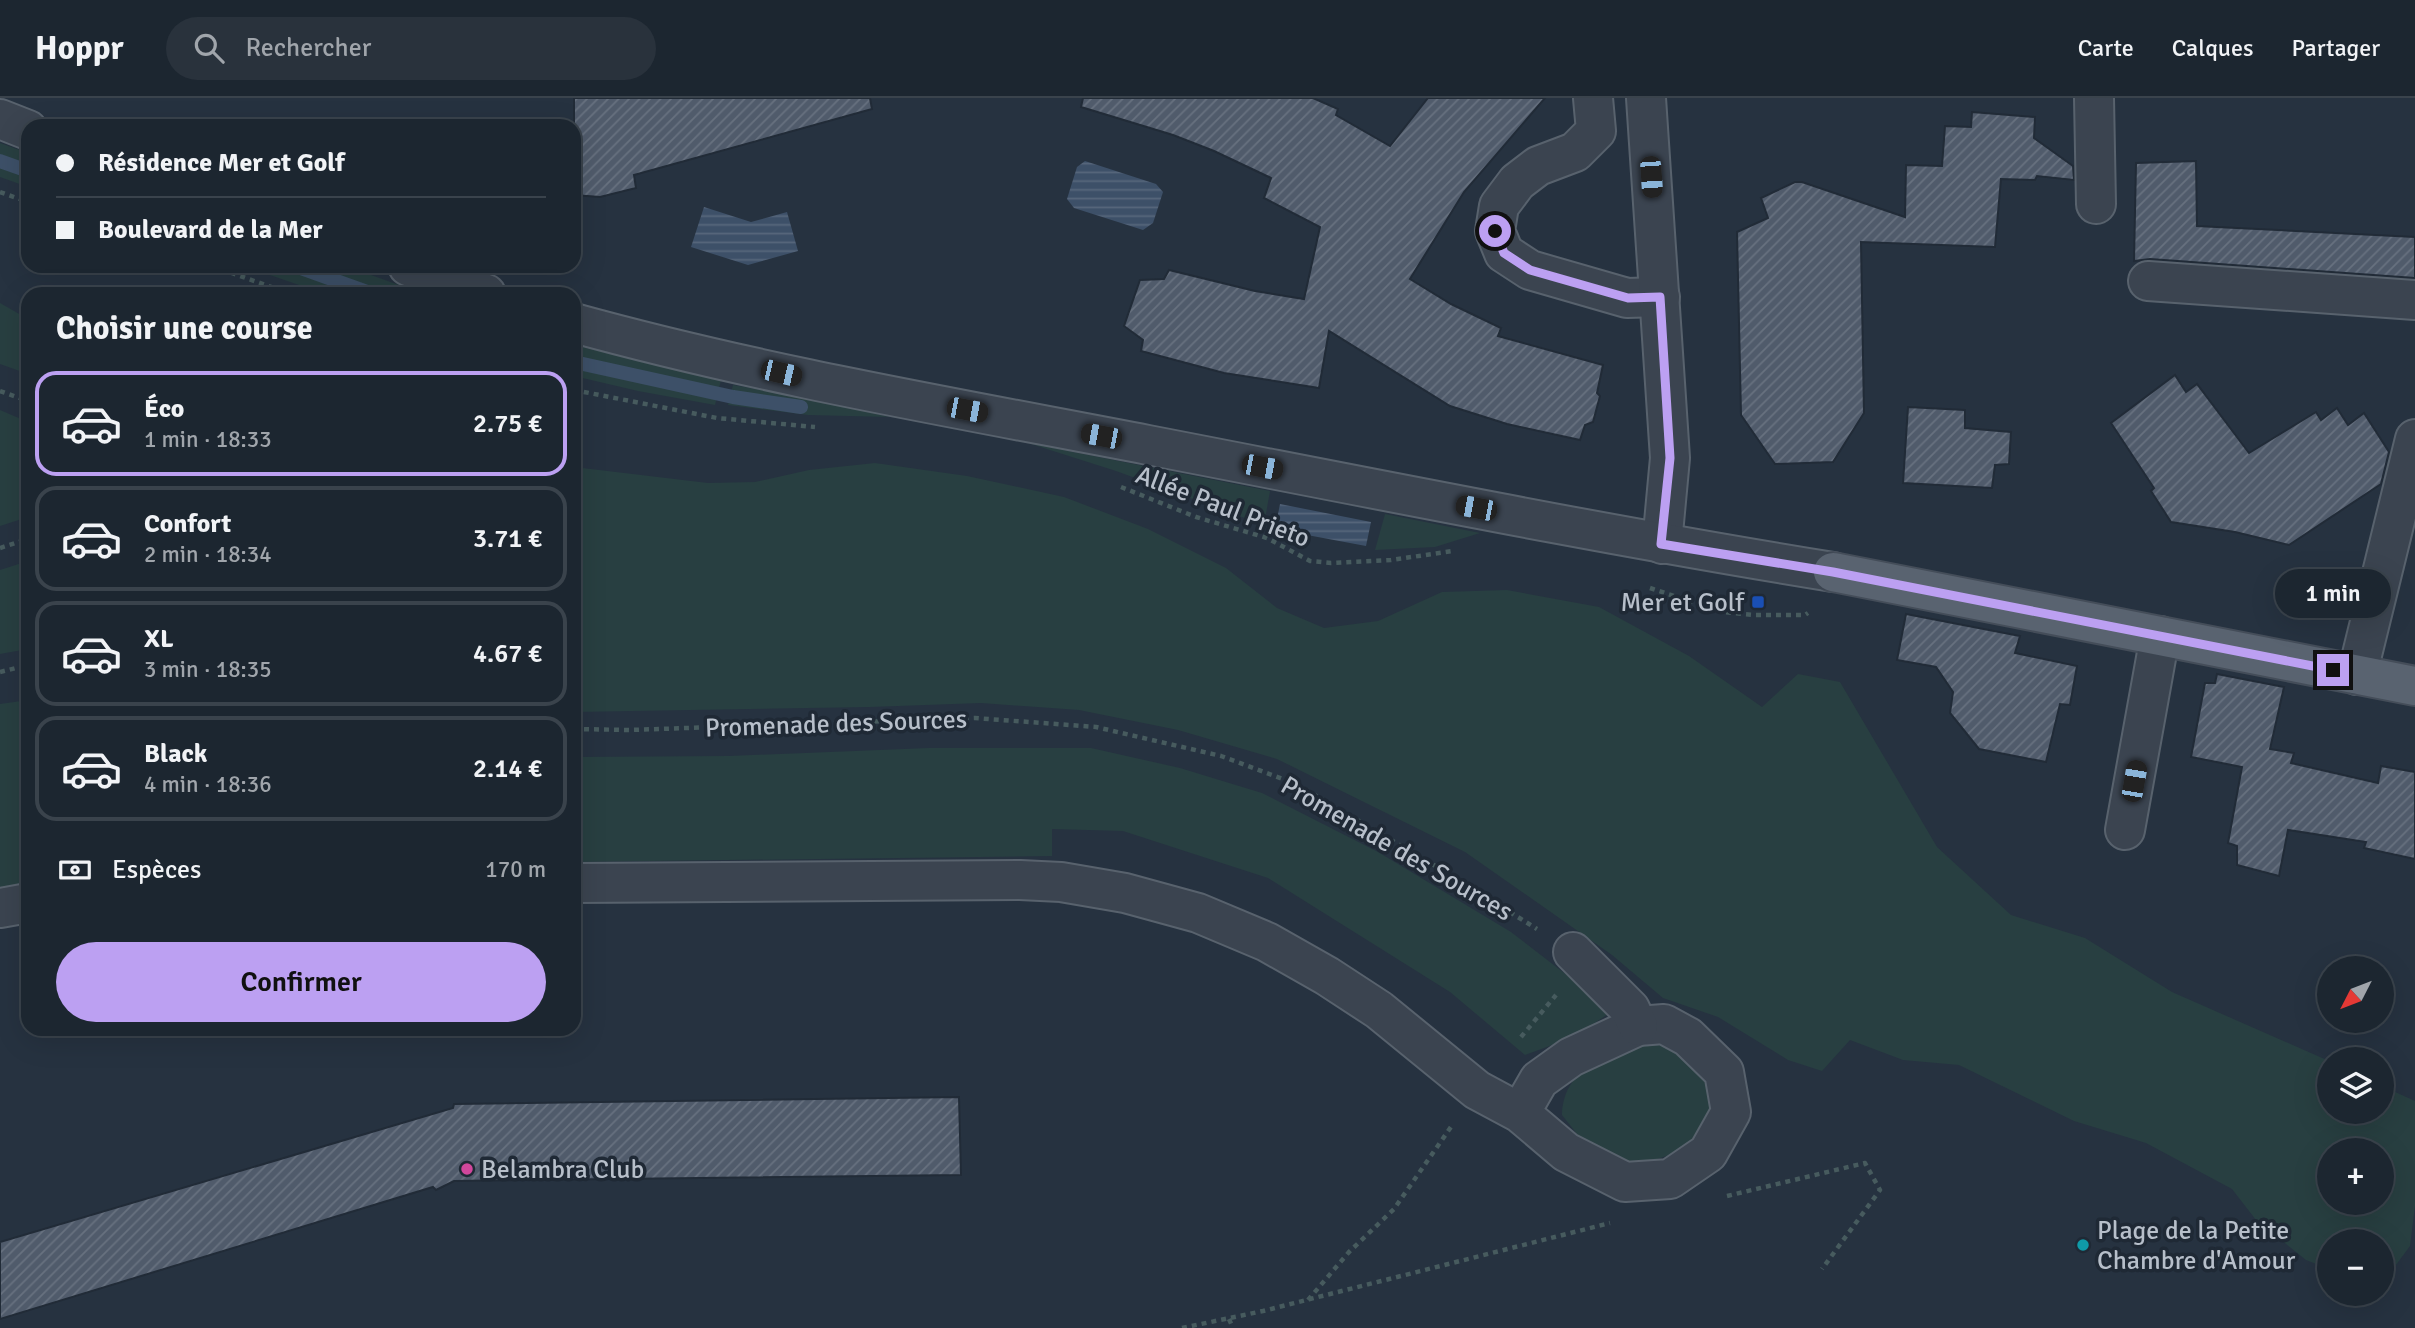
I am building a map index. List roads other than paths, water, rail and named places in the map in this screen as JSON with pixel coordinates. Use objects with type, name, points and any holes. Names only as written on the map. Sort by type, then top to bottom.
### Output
[{"type":"main road","points":[[1833,572],[2415,686]]},
{"type":"street","points":[[1593,98],[1597,131],[1576,152],[1538,166],[1517,182],[1499,206],[1495,231],[1504,253],[1530,270],[1628,298],[1660,297]]},
{"type":"street","points":[[1646,98],[1670,458],[1661,544]]},
{"type":"street","points":[[2094,98],[2096,204]]},
{"type":"street","points":[[0,119],[21,127]]},
{"type":"street","points":[[428,273],[466,287]]},
{"type":"street","points":[[2148,281],[2415,300]]},
{"type":"street","points":[[581,325],[664,348],[806,379],[1661,544],[1833,572]]},
{"type":"street","points":[[2357,675],[2415,439]]},
{"type":"street","points":[[2125,830],[2160,636]]},
{"type":"street","points":[[581,883],[1020,880],[1062,882],[1125,893],[1198,913],[1267,942],[1327,976],[1379,1010],[1478,1090],[1520,1113],[1566,1152],[1625,1182],[1670,1179],[1708,1153],[1731,1112],[1724,1072],[1688,1037],[1664,1024],[1638,1026],[1571,1057],[1539,1080],[1520,1113]]},
{"type":"street","points":[[0,908],[21,904]]},
{"type":"street","points":[[1578,957],[1630,1009],[1638,1026]]},
{"type":"water","points":[[1085,161],[1156,184],[1163,192],[1153,223],[1143,230],[1074,208],[1067,199],[1077,167]]},
{"type":"water","points":[[704,207],[751,222],[787,212],[798,251],[748,265],[691,247]]},
{"type":"water","points":[[1280,504],[1371,522],[1366,546],[1275,529]]},
{"type":"waterway","points":[[0,161],[21,168]]},
{"type":"waterway","points":[[314,273],[354,287]]},
{"type":"waterway","points":[[581,364],[733,397],[801,407]]},
{"type":"place","name":"Mer et Golf","points":[[1758,602]]},
{"type":"place","name":"Belambra Club","points":[[467,1169]]},
{"type":"place","name":"Plage de la Petite Chambre d'Amour","points":[[2083,1245]]}]
